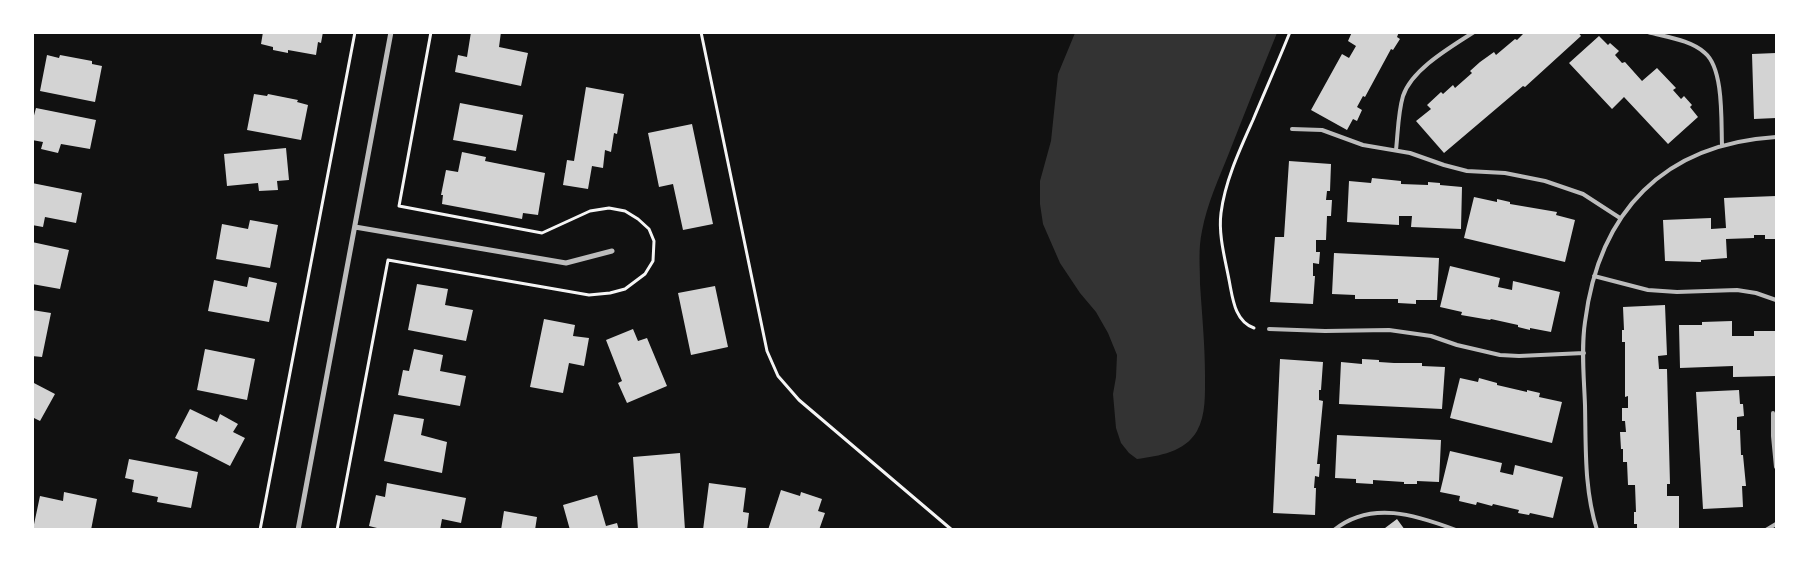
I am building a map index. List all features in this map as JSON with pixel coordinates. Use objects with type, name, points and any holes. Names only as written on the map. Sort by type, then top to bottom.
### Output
[{"type":"street","points":[[298,530],[391,32]]},
{"type":"street","points":[[355,226],[566,263],[612,251]]},
{"type":"lane","points":[[1396,150],[1400,110],[1408,85],[1418,73],[1474,32]]},
{"type":"lane","points":[[1648,32],[1685,43],[1700,50],[1709,57],[1716,73],[1722,145]]},
{"type":"lane","points":[[1292,129],[1322,130],[1363,145],[1396,150],[1467,171],[1505,173],[1545,180],[1583,194],[1620,218]]},
{"type":"lane","points":[[1597,529],[1590,504],[1586,470],[1584,323],[1594,276],[1604,249],[1620,218],[1639,195],[1666,172],[1693,157],[1722,145],[1776,137]]},
{"type":"lane","points":[[1594,276],[1648,290],[1677,292],[1737,290],[1756,293],[1776,300]]},
{"type":"lane","points":[[1269,329],[1325,331],[1389,330],[1432,336],[1473,349],[1500,354],[1519,356],[1584,353]]},
{"type":"lane","points":[[1773,412],[1776,467]]},
{"type":"lane","points":[[1334,530],[1347,521],[1358,517],[1392,512],[1414,515],[1456,530]]},
{"type":"lane","points":[[1766,530],[1776,524]]},
{"type":"path","points":[[260,530],[355,32]]},
{"type":"path","points":[[399,206],[432,32]]},
{"type":"path","points":[[701,32],[767,351],[778,376],[799,400],[952,530]]},
{"type":"path","points":[[1269,329],[1247,326],[1238,314],[1232,296],[1220,228],[1221,213],[1238,152],[1290,32]]},
{"type":"path","points":[[337,530],[388,260]]},
{"type":"shaded area","points":[[1075,33],[1277,33],[1214,191],[1202,231],[1200,244],[1200,284],[1205,382],[1204,404],[1200,425],[1192,438],[1179,448],[1171,452],[1137,459],[1121,443],[1116,428],[1113,394],[1117,355],[1108,333],[1096,312],[1080,293],[1060,263],[1043,224],[1040,204],[1040,181],[1051,141],[1058,74]]},
{"type":"building","points":[[263,32],[323,32],[321,43],[318,42],[316,55],[288,50],[288,53],[273,50],[273,47],[261,44]]},
{"type":"building","points":[[471,32],[501,32],[499,47],[528,53],[521,86],[455,72],[458,55],[467,57]]},
{"type":"building","points":[[1352,32],[1399,32],[1397,37],[1400,39],[1393,50],[1391,49],[1365,97],[1363,96],[1357,107],[1362,110],[1357,121],[1353,119],[1347,130],[1311,110],[1342,54],[1349,58],[1356,46],[1348,41]]},
{"type":"building","points":[[1522,32],[1578,32],[1581,36],[1525,87],[1523,86],[1444,153],[1416,121],[1431,109],[1427,105],[1441,92],[1443,94],[1453,85],[1455,88],[1472,73],[1470,71],[1480,62],[1494,52],[1496,55],[1515,39],[1517,40],[1523,34]]},
{"type":"building","points":[[1599,36],[1608,45],[1610,43],[1619,51],[1615,55],[1622,63],[1625,62],[1642,81],[1657,68],[1676,88],[1673,90],[1681,99],[1684,96],[1692,105],[1690,107],[1698,117],[1668,144],[1624,97],[1612,109],[1569,63]]},
{"type":"building","points":[[1776,53],[1776,118],[1754,119],[1752,54]]},
{"type":"building","points":[[47,55],[59,58],[60,55],[92,61],[92,64],[102,66],[95,102],[40,91]]},
{"type":"building","points":[[586,87],[624,94],[617,134],[614,133],[611,152],[605,150],[603,168],[592,166],[588,189],[563,185],[567,160],[574,161]]},
{"type":"building","points":[[254,94],[267,96],[268,94],[298,100],[297,102],[308,105],[301,140],[247,130]]},
{"type":"building","points":[[460,103],[523,115],[516,151],[453,140]]},
{"type":"building","points":[[36,108],[96,120],[90,149],[61,144],[58,153],[41,149],[43,142],[32,140],[32,123]]},
{"type":"building","points":[[692,124],[713,224],[683,230],[673,184],[659,187],[648,133]]},
{"type":"building","points":[[286,148],[289,180],[277,181],[278,190],[259,191],[258,183],[227,186],[224,154]]},
{"type":"building","points":[[462,152],[486,157],[485,161],[545,173],[538,215],[523,213],[522,219],[442,204],[443,195],[441,195],[446,170],[458,172]]},
{"type":"building","points":[[1289,161],[1331,164],[1330,191],[1327,191],[1326,200],[1332,200],[1331,216],[1327,216],[1326,240],[1316,240],[1316,252],[1320,252],[1319,264],[1313,263],[1313,276],[1315,276],[1313,304],[1270,302],[1275,237],[1284,237]]},
{"type":"building","points":[[1372,178],[1401,181],[1401,184],[1428,185],[1428,182],[1462,187],[1461,229],[1411,227],[1412,216],[1399,216],[1399,225],[1347,222],[1349,181],[1371,183]]},
{"type":"building","points":[[32,183],[82,193],[76,223],[45,217],[43,227],[32,225]]},
{"type":"building","points":[[1776,196],[1776,239],[1765,239],[1765,235],[1754,235],[1754,238],[1726,239],[1727,258],[1701,260],[1701,262],[1665,261],[1663,220],[1711,218],[1711,229],[1726,228],[1724,198]]},
{"type":"building","points":[[1474,197],[1497,202],[1497,199],[1510,202],[1510,204],[1557,212],[1556,215],[1575,220],[1565,262],[1464,238]]},
{"type":"building","points":[[250,220],[278,225],[270,268],[216,259],[222,224],[248,229]]},
{"type":"building","points":[[32,242],[69,250],[60,289],[32,284]]},
{"type":"building","points":[[1334,253],[1439,258],[1437,300],[1416,300],[1416,304],[1398,303],[1398,299],[1355,299],[1355,295],[1332,294]]},
{"type":"building","points":[[1450,266],[1500,278],[1498,287],[1512,290],[1513,281],[1560,292],[1551,332],[1530,328],[1530,330],[1518,327],[1518,325],[1491,319],[1461,315],[1462,312],[1440,307]]},
{"type":"building","points":[[249,277],[277,283],[269,322],[208,311],[214,280],[247,287]]},
{"type":"building","points":[[417,284],[448,289],[445,305],[473,310],[466,341],[408,330]]},
{"type":"building","points":[[715,286],[728,347],[691,355],[678,293]]},
{"type":"building","points":[[1665,305],[1667,355],[1658,356],[1659,369],[1667,369],[1670,484],[1667,484],[1667,496],[1679,496],[1679,530],[1637,530],[1637,524],[1634,524],[1634,512],[1636,512],[1635,485],[1628,485],[1627,462],[1623,462],[1623,449],[1621,449],[1620,432],[1626,432],[1625,421],[1622,421],[1622,408],[1628,408],[1628,396],[1625,397],[1625,342],[1622,342],[1622,330],[1624,330],[1623,307]]},
{"type":"building","points":[[32,310],[51,313],[42,357],[32,356]]},
{"type":"building","points":[[544,319],[575,325],[573,336],[589,338],[584,366],[569,363],[563,393],[530,387]]},
{"type":"building","points":[[1732,321],[1732,336],[1754,336],[1754,331],[1776,331],[1776,376],[1733,377],[1733,366],[1680,368],[1679,325],[1702,325],[1702,322]]},
{"type":"building","points":[[633,329],[638,341],[647,338],[667,386],[627,403],[618,383],[622,381],[606,340]]},
{"type":"building","points":[[205,349],[255,359],[247,400],[197,390]]},
{"type":"building","points":[[414,349],[443,355],[440,371],[466,376],[460,406],[398,395],[403,370],[409,371]]},
{"type":"building","points":[[1280,359],[1323,362],[1321,390],[1319,390],[1319,400],[1323,401],[1317,464],[1320,464],[1319,477],[1315,476],[1314,488],[1316,488],[1315,515],[1273,513]]},
{"type":"building","points":[[1362,359],[1394,363],[1422,363],[1422,366],[1445,367],[1442,409],[1339,404],[1341,362],[1362,364]]},
{"type":"building","points":[[1460,378],[1478,382],[1479,378],[1497,383],[1497,385],[1540,393],[1539,397],[1562,402],[1552,443],[1450,418]]},
{"type":"building","points":[[32,382],[55,394],[40,421],[32,417]]},
{"type":"building","points":[[1739,390],[1740,404],[1743,404],[1744,416],[1737,417],[1737,430],[1740,430],[1741,455],[1743,455],[1746,486],[1742,486],[1743,507],[1703,509],[1696,392]]},
{"type":"building","points":[[190,409],[217,422],[220,414],[238,424],[233,432],[245,438],[230,466],[175,438]]},
{"type":"building","points":[[394,414],[424,419],[421,435],[447,442],[442,473],[384,461]]},
{"type":"building","points":[[1337,435],[1441,440],[1439,482],[1417,481],[1417,484],[1404,484],[1404,482],[1373,480],[1373,484],[1356,483],[1356,479],[1335,478]]},
{"type":"building","points":[[1450,451],[1502,463],[1500,472],[1513,475],[1515,465],[1563,477],[1553,518],[1530,513],[1529,515],[1518,513],[1519,510],[1493,504],[1492,506],[1477,502],[1476,505],[1459,501],[1460,496],[1440,492]]},
{"type":"building","points":[[680,453],[685,530],[638,530],[633,457]]},
{"type":"building","points":[[129,459],[198,472],[191,508],[157,502],[158,497],[132,492],[134,480],[125,478]]},
{"type":"building","points":[[387,483],[466,498],[461,523],[442,519],[440,530],[385,530],[369,526],[376,495],[385,497]]},
{"type":"building","points":[[709,483],[746,488],[743,512],[749,513],[747,530],[703,530]]},
{"type":"building","points":[[781,490],[800,496],[801,492],[822,499],[818,511],[825,513],[819,530],[768,530]]},
{"type":"building","points":[[64,492],[97,499],[91,530],[33,529],[40,496],[63,501]]},
{"type":"building","points":[[597,495],[606,526],[617,523],[619,530],[570,530],[563,505]]},
{"type":"building","points":[[504,511],[537,517],[535,530],[501,530]]},
{"type":"building","points":[[1397,519],[1405,530],[1381,530],[1385,528]]}]
